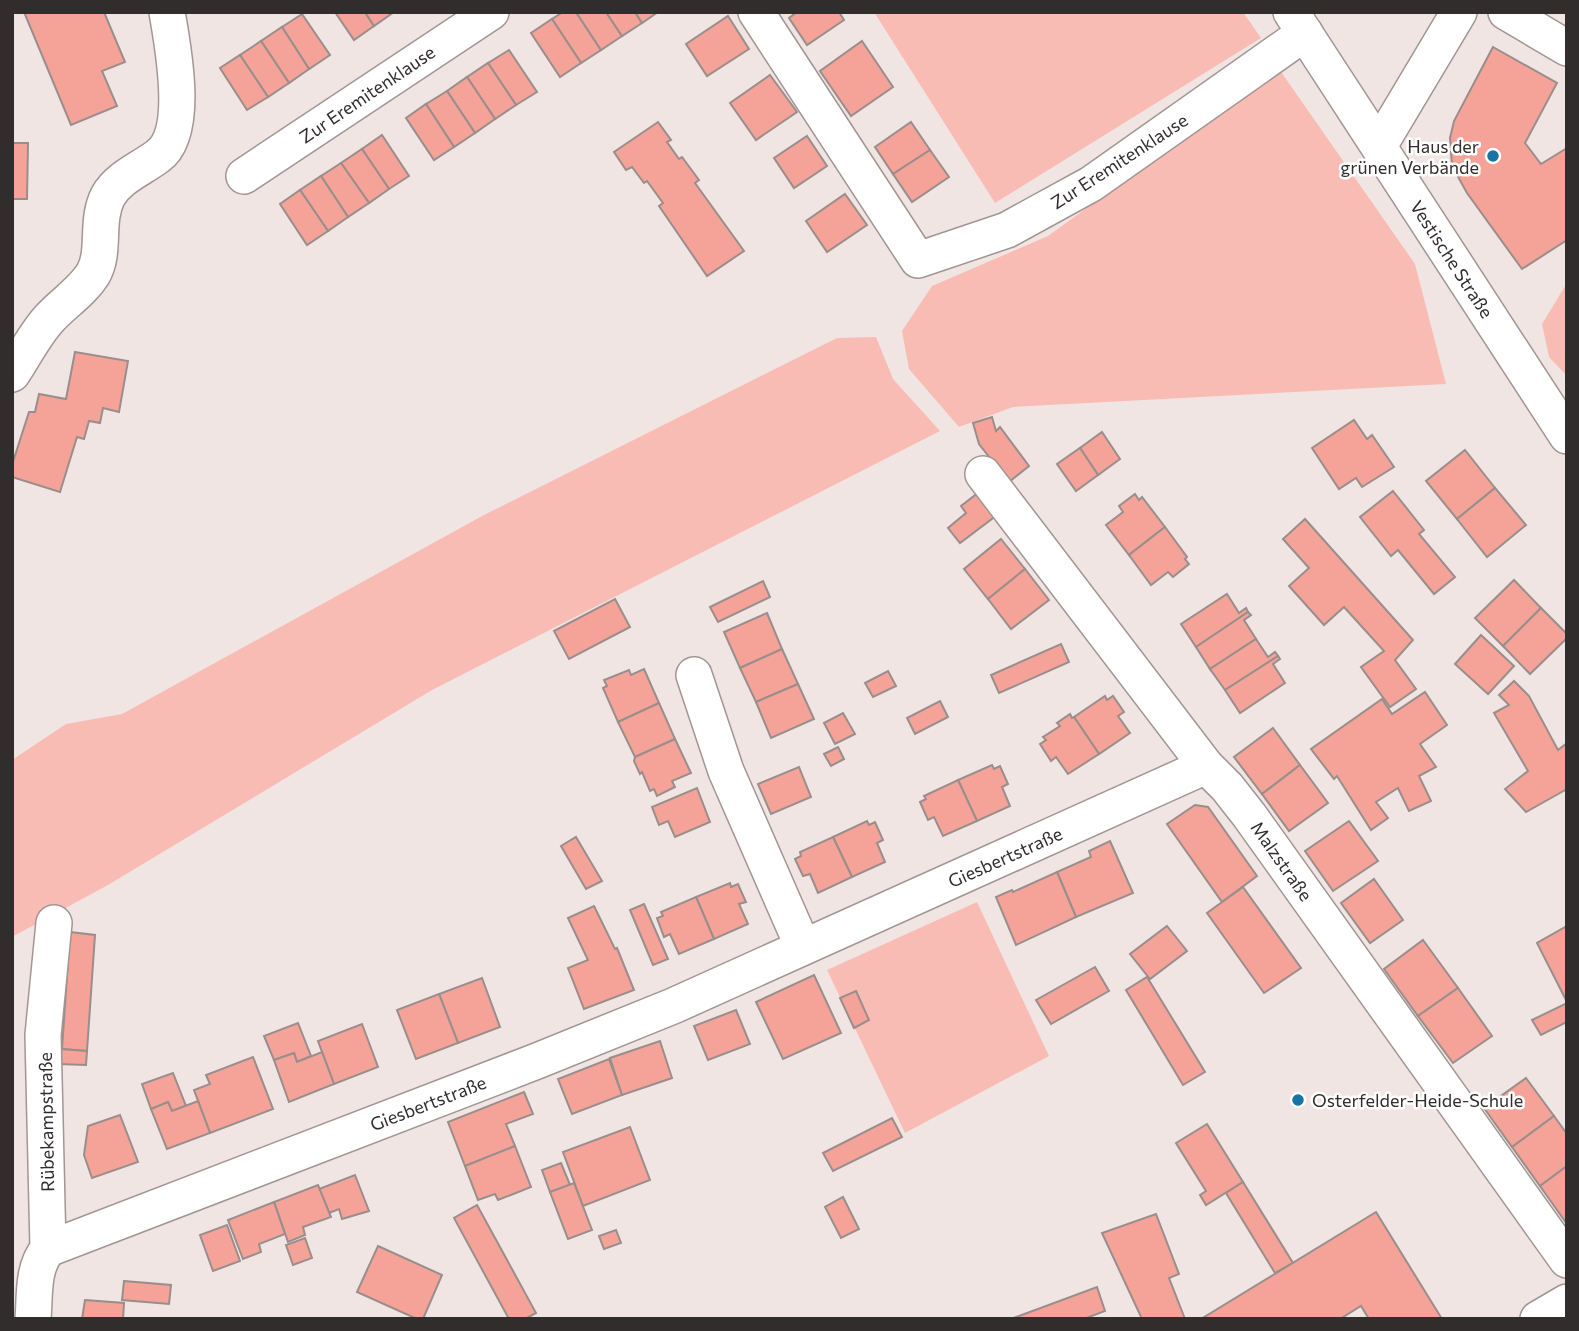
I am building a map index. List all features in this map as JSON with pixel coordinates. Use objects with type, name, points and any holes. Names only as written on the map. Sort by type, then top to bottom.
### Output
[{"type":"street","points":[[12,374],[48,320],[93,273],[99,250],[99,227],[109,195],[116,185],[168,147],[173,135],[176,86],[174,48],[167,12]]},
{"type":"street","name":"Zur Eremitenklause","points":[[244,176],[491,12]]},
{"type":"street","name":"Zur Eremitenklause","points":[[756,12],[918,260],[1007,230],[1091,184],[1298,23]]},
{"type":"street","points":[[1379,146],[1459,12]]},
{"type":"street","points":[[1506,12],[1567,48]]},
{"type":"street","name":"Vestische Straße","points":[[1298,23],[1567,436]]},
{"type":"street","name":"Malzstraße","points":[[983,474],[1206,766],[1250,815],[1567,1261]]},
{"type":"street","points":[[694,675],[726,771],[803,947]]},
{"type":"street","name":"Giesbertstraße","points":[[48,1249],[673,1006],[1206,766]]},
{"type":"street","name":"Rübekampstraße","points":[[33,1319],[37,1270],[48,1249],[44,1035],[54,923]]},
{"type":"street","points":[[1538,1319],[1567,1301]]},
{"type":"shaded area","points":[[874,12],[1243,12],[1261,38],[995,203]]},
{"type":"shaded area","points":[[1279,69],[1415,264],[1446,384],[1013,407],[959,427],[909,369],[902,331],[932,286],[1048,236]]},
{"type":"shaded area","points":[[1567,283],[1567,376],[1549,357],[1542,324]]},
{"type":"shaded area","points":[[876,337],[893,379],[940,431],[432,690],[108,885],[12,937],[12,760],[66,724],[122,714],[484,515],[837,338]]},
{"type":"shaded area","points":[[977,902],[1049,1056],[905,1133],[827,970]]},
{"type":"building","points":[[24,12],[104,12],[125,62],[102,71],[117,106],[71,125]]},
{"type":"building","points":[[335,12],[365,12],[374,26],[354,40]]},
{"type":"building","points":[[365,12],[394,12],[374,26]]},
{"type":"building","points":[[563,12],[576,12],[601,50],[581,63],[552,19]]},
{"type":"building","points":[[576,12],[606,12],[622,36],[601,50]]},
{"type":"building","points":[[606,12],[635,12],[642,23],[622,36]]},
{"type":"building","points":[[635,12],[658,12],[642,23]]},
{"type":"building","points":[[797,12],[839,12],[844,20],[807,45],[789,18]]},
{"type":"building","points":[[302,14],[330,55],[309,69],[282,27]]},
{"type":"building","points":[[728,16],[749,49],[707,76],[686,44]]},
{"type":"building","points":[[552,19],[581,63],[560,77],[531,33]]},
{"type":"building","points":[[282,27],[309,69],[289,83],[261,41]]},
{"type":"building","points":[[261,41],[289,83],[268,97],[240,55]]},
{"type":"building","points":[[862,41],[893,87],[851,116],[820,71]]},
{"type":"building","name":"Haus der grünen Verbände","points":[[1493,47],[1557,83],[1525,143],[1541,164],[1567,148],[1567,240],[1522,269],[1467,193],[1452,166],[1450,138],[1454,121]]},
{"type":"building","points":[[509,50],[537,92],[516,105],[488,63]]},
{"type":"building","points":[[240,55],[268,97],[247,110],[220,68]]},
{"type":"building","points":[[488,63],[516,105],[495,119],[467,77]]},
{"type":"building","points":[[770,75],[797,112],[756,140],[730,103]]},
{"type":"building","points":[[467,77],[495,119],[475,133],[447,91]]},
{"type":"building","points":[[447,91],[475,133],[454,147],[426,104]]},
{"type":"building","points":[[426,104],[454,147],[434,160],[406,118]]},
{"type":"building","points":[[658,122],[671,140],[667,142],[699,180],[695,183],[744,251],[707,276],[659,206],[663,203],[647,181],[644,183],[632,167],[626,170],[614,152]]},
{"type":"building","points":[[911,122],[930,150],[893,174],[875,147]]},
{"type":"building","points":[[382,135],[409,176],[389,189],[362,149]]},
{"type":"building","points":[[807,136],[827,166],[794,188],[774,158]]},
{"type":"building","points":[[12,143],[28,143],[27,199],[12,199]]},
{"type":"building","points":[[362,149],[389,189],[369,203],[341,163]]},
{"type":"building","points":[[930,150],[949,177],[912,202],[893,174]]},
{"type":"building","points":[[341,163],[369,203],[348,217],[321,176]]},
{"type":"building","points":[[321,176],[348,217],[328,231],[300,190]]},
{"type":"building","points":[[300,190],[328,231],[307,245],[280,204]]},
{"type":"building","points":[[845,194],[867,225],[827,252],[806,221]]},
{"type":"building","points":[[75,352],[128,361],[119,412],[103,408],[100,423],[89,421],[84,439],[77,437],[60,492],[12,477],[12,465],[29,412],[35,412],[39,394],[66,399]]},
{"type":"building","points":[[992,417],[996,431],[1000,427],[1029,466],[1009,482],[979,444],[973,423]]},
{"type":"building","points":[[1354,420],[1367,439],[1372,435],[1394,467],[1362,487],[1356,478],[1339,489],[1312,448]]},
{"type":"building","points":[[1102,432],[1120,459],[1098,475],[1080,448]]},
{"type":"building","points":[[1080,448],[1098,475],[1076,491],[1057,464]]},
{"type":"building","points":[[1465,450],[1495,488],[1457,519],[1426,481]]},
{"type":"building","points":[[1495,488],[1526,525],[1487,557],[1457,519]]},
{"type":"building","points":[[983,489],[1001,512],[960,543],[948,528],[966,513],[961,506]]},
{"type":"building","points":[[1393,491],[1424,530],[1419,534],[1455,577],[1434,594],[1398,550],[1391,556],[1360,517]]},
{"type":"building","points":[[1135,494],[1139,500],[1142,497],[1165,527],[1129,555],[1106,525],[1123,512],[1119,506]]},
{"type":"building","points":[[1305,519],[1413,640],[1395,660],[1416,689],[1390,707],[1361,667],[1384,651],[1344,607],[1324,625],[1289,586],[1309,568],[1283,539]]},
{"type":"building","points":[[1165,527],[1187,557],[1185,559],[1189,564],[1173,577],[1168,572],[1151,585],[1129,555]]},
{"type":"building","points":[[1001,539],[1025,569],[988,599],[964,569]]},
{"type":"building","points":[[1025,569],[1049,600],[1011,629],[988,599]]},
{"type":"building","points":[[1514,580],[1541,608],[1503,646],[1475,618]]},
{"type":"building","points":[[763,581],[770,597],[718,622],[710,607]]},
{"type":"building","points":[[1227,594],[1239,613],[1246,608],[1248,612],[1196,647],[1181,624]]},
{"type":"building","points":[[615,599],[630,627],[569,659],[554,631]]},
{"type":"building","points":[[1541,608],[1567,634],[1567,638],[1530,674],[1503,646]]},
{"type":"building","points":[[1248,612],[1251,615],[1244,620],[1256,639],[1210,669],[1196,647]]},
{"type":"building","points":[[767,613],[782,649],[740,668],[724,632]]},
{"type":"building","points":[[1481,635],[1514,666],[1488,694],[1455,664]]},
{"type":"building","points":[[1256,639],[1268,657],[1275,652],[1278,656],[1225,690],[1210,669]]},
{"type":"building","points":[[1061,644],[1069,662],[999,693],[991,675]]},
{"type":"building","points":[[782,649],[798,684],[756,702],[740,668]]},
{"type":"building","points":[[1278,656],[1280,659],[1273,664],[1285,683],[1240,713],[1225,690]]},
{"type":"building","points":[[644,669],[659,703],[618,722],[603,688],[607,686],[604,680],[629,670],[631,675]]},
{"type":"building","points":[[888,671],[896,686],[873,697],[865,683]]},
{"type":"building","points":[[1514,681],[1529,696],[1558,750],[1567,743],[1567,789],[1526,812],[1505,789],[1528,771],[1494,713],[1509,705],[1499,695]]},
{"type":"building","points":[[798,684],[814,719],[771,738],[756,702]]},
{"type":"building","points":[[1425,692],[1447,725],[1420,744],[1436,767],[1419,776],[1431,801],[1409,811],[1398,788],[1376,802],[1388,818],[1371,830],[1337,776],[1334,779],[1311,749],[1382,699],[1392,714]]},
{"type":"building","points":[[1105,696],[1107,700],[1113,696],[1124,712],[1118,716],[1130,733],[1099,754],[1074,717]]},
{"type":"building","points":[[940,701],[948,717],[915,734],[907,718]]},
{"type":"building","points":[[659,703],[675,739],[635,757],[618,722]]},
{"type":"building","points":[[843,713],[855,734],[835,744],[824,723]]},
{"type":"building","points":[[1070,714],[1099,754],[1068,774],[1056,757],[1051,761],[1040,744],[1046,740],[1043,737],[1060,726],[1057,723]]},
{"type":"building","points":[[1273,728],[1300,765],[1262,794],[1234,757]]},
{"type":"building","points":[[675,739],[691,773],[672,781],[675,787],[657,796],[654,789],[650,791],[642,772],[640,774],[635,757]]},
{"type":"building","points":[[838,747],[844,759],[831,766],[824,754]]},
{"type":"building","points":[[992,765],[994,769],[1000,766],[1008,784],[1002,787],[1010,806],[977,821],[958,780]]},
{"type":"building","points":[[1300,765],[1328,803],[1289,831],[1262,794]]},
{"type":"building","points":[[799,767],[811,797],[771,814],[758,784]]},
{"type":"building","points":[[958,780],[977,821],[943,836],[934,817],[928,820],[920,802],[926,799],[924,796]]},
{"type":"building","points":[[697,788],[710,822],[675,837],[668,821],[659,825],[652,807]]},
{"type":"building","points":[[1195,805],[1208,807],[1257,876],[1222,902],[1167,824]]},
{"type":"building","points":[[867,821],[869,825],[875,822],[883,840],[877,843],[885,862],[852,877],[833,837]]},
{"type":"building","points":[[1349,821],[1378,861],[1333,891],[1305,851]]},
{"type":"building","points":[[576,837],[602,881],[586,889],[561,846]]},
{"type":"building","points":[[833,837],[852,877],[818,893],[810,874],[803,876],[795,859],[801,856],[800,852]]},
{"type":"building","points":[[1110,841],[1133,893],[1076,917],[1057,872],[1091,857],[1089,851]]},
{"type":"building","points":[[1057,872],[1076,917],[1016,945],[996,897]]},
{"type":"building","points":[[1374,879],[1403,920],[1370,943],[1341,903]]},
{"type":"building","points":[[730,883],[731,887],[738,884],[746,902],[739,904],[748,924],[714,939],[696,897]]},
{"type":"building","points":[[1243,887],[1301,968],[1264,993],[1207,913]]},
{"type":"building","points":[[696,897],[714,939],[679,954],[670,934],[664,937],[657,918],[663,916],[661,912]]},
{"type":"building","points":[[644,904],[668,959],[653,965],[630,910]]},
{"type":"building","points":[[594,906],[615,949],[617,948],[634,990],[584,1009],[568,968],[588,960],[568,918]]},
{"type":"building","points":[[1167,926],[1187,951],[1150,979],[1130,954]]},
{"type":"building","points":[[1567,926],[1567,1002],[1537,943]]},
{"type":"building","points":[[70,932],[95,935],[87,1051],[62,1049]]},
{"type":"building","points":[[1423,940],[1458,988],[1418,1016],[1384,969]]},
{"type":"building","points":[[1095,967],[1109,991],[1051,1024],[1036,1000]]},
{"type":"building","points":[[814,975],[841,1033],[783,1059],[756,1002]]},
{"type":"building","points":[[1147,977],[1205,1072],[1183,1085],[1126,990]]},
{"type":"building","points":[[482,978],[500,1027],[458,1043],[439,994]]},
{"type":"building","points":[[1458,988],[1492,1036],[1453,1063],[1418,1016]]},
{"type":"building","points":[[856,991],[869,1020],[854,1028],[840,998]]},
{"type":"building","points":[[439,994],[458,1043],[416,1059],[397,1010]]},
{"type":"building","points":[[1567,1003],[1567,1022],[1541,1035],[1532,1020]]},
{"type":"building","points":[[736,1010],[750,1044],[708,1060],[694,1026]]},
{"type":"building","points":[[298,1023],[311,1056],[297,1062],[294,1053],[274,1060],[264,1036]]},
{"type":"building","points":[[362,1024],[378,1067],[334,1084],[318,1041]]},
{"type":"building","points":[[660,1041],[672,1078],[622,1095],[610,1058]]},
{"type":"building","points":[[60,1049],[87,1051],[86,1065],[58,1064]]},
{"type":"building","points":[[322,1052],[334,1084],[289,1102],[274,1060],[294,1053],[297,1062]]},
{"type":"building","points":[[253,1057],[273,1109],[210,1133],[194,1090],[210,1084],[206,1075]]},
{"type":"building","points":[[609,1059],[622,1095],[572,1114],[558,1079]]},
{"type":"building","points":[[173,1073],[186,1106],[172,1111],[168,1102],[151,1109],[142,1084]]},
{"type":"building","points":[[1526,1078],[1554,1116],[1512,1147],[1484,1108]]},
{"type":"building","points":[[524,1092],[533,1114],[506,1124],[515,1146],[465,1166],[448,1122]]},
{"type":"building","points":[[198,1101],[210,1133],[167,1149],[151,1109],[168,1102],[172,1111]]},
{"type":"building","points":[[120,1115],[138,1162],[92,1178],[84,1155],[88,1126]]},
{"type":"building","points":[[1554,1116],[1567,1134],[1567,1166],[1540,1186],[1512,1147]]},
{"type":"building","points":[[892,1118],[902,1137],[833,1171],[823,1153]]},
{"type":"building","points":[[1207,1124],[1243,1182],[1206,1205],[1200,1195],[1206,1191],[1176,1143]]},
{"type":"building","points":[[630,1127],[650,1180],[583,1206],[563,1152]]},
{"type":"building","points":[[515,1146],[531,1187],[498,1200],[495,1194],[478,1200],[465,1166]]},
{"type":"building","points":[[561,1163],[570,1185],[550,1192],[542,1170]]},
{"type":"building","points":[[1567,1166],[1567,1224],[1540,1186]]},
{"type":"building","points":[[355,1175],[369,1211],[342,1219],[339,1209],[329,1213],[319,1189]]},
{"type":"building","points":[[1243,1182],[1293,1263],[1275,1273],[1226,1193]]},
{"type":"building","points":[[574,1183],[592,1230],[568,1239],[550,1192]]},
{"type":"building","points":[[318,1185],[331,1217],[303,1227],[305,1235],[288,1242],[274,1202]]},
{"type":"building","points":[[843,1197],[859,1229],[841,1238],[825,1207]]},
{"type":"building","points":[[274,1202],[285,1234],[259,1244],[261,1252],[243,1259],[228,1220]]},
{"type":"building","points":[[477,1205],[536,1313],[525,1319],[509,1319],[454,1218]]},
{"type":"building","points":[[1376,1212],[1442,1319],[1369,1319],[1361,1306],[1340,1319],[1201,1319]]},
{"type":"building","points":[[1156,1214],[1179,1274],[1169,1278],[1185,1319],[1142,1319],[1102,1233]]},
{"type":"building","points":[[227,1225],[240,1261],[213,1271],[200,1235]]},
{"type":"building","points":[[616,1230],[621,1243],[604,1249],[599,1236]]},
{"type":"building","points":[[305,1238],[312,1258],[293,1265],[286,1245]]},
{"type":"building","points":[[378,1246],[442,1275],[423,1319],[417,1319],[357,1292]]},
{"type":"building","points":[[124,1281],[171,1285],[169,1304],[122,1300]]},
{"type":"building","points":[[1097,1287],[1105,1311],[1084,1319],[1011,1319]]},
{"type":"building","points":[[85,1300],[124,1303],[123,1319],[82,1319]]},
{"type":"place","name":"Haus der grünen Verbände","points":[[1493,156]]},
{"type":"place","name":"Osterfelder-Heide-Schule","points":[[1298,1100]]}]
